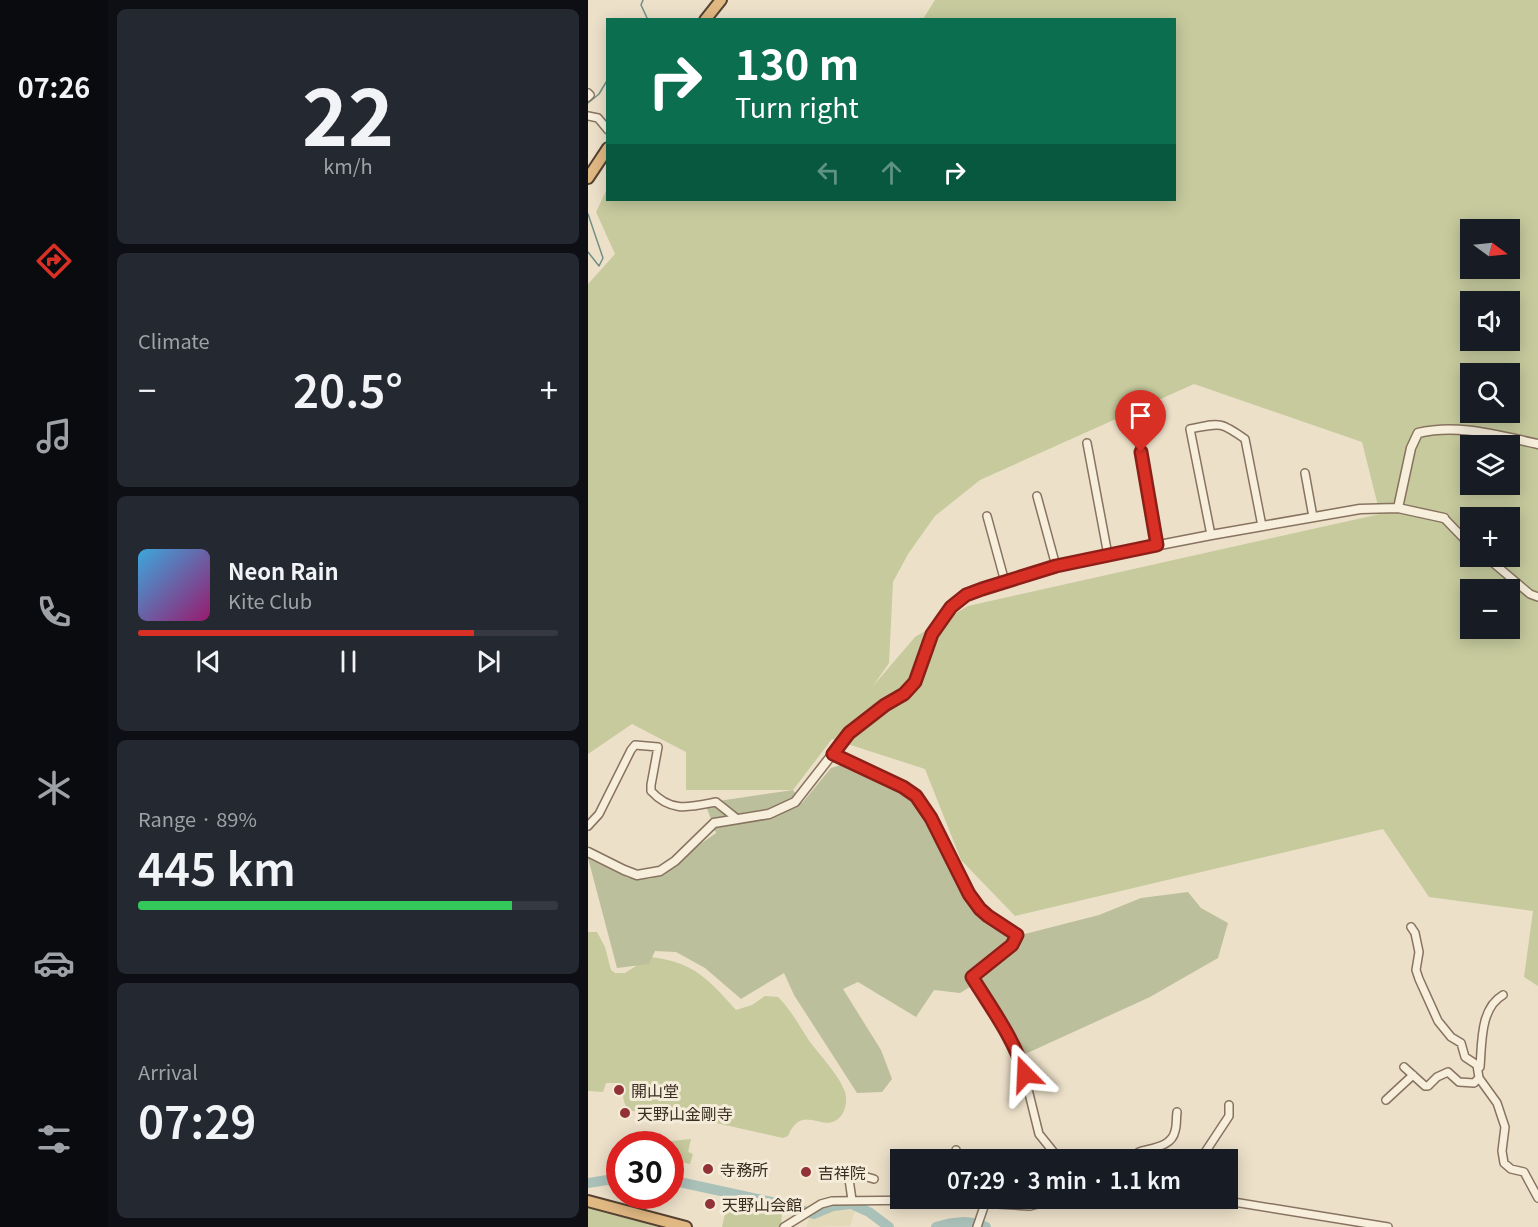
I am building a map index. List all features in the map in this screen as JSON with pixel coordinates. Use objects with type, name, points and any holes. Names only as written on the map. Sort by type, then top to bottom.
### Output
[{"type":"highway","points":[[707,18],[721,0]]},
{"type":"highway","points":[[589,174],[606,151]]},
{"type":"highway","points":[[588,1201],[686,1227]]},
{"type":"street","points":[[588,93],[590,95],[588,97]]},
{"type":"street","points":[[588,116],[598,118],[606,128]]},
{"type":"street","points":[[1211,535],[1190,429],[1218,423],[1245,440],[1262,526]]},
{"type":"street","points":[[1137,429],[1157,545]]},
{"type":"street","points":[[1398,508],[1411,448],[1418,433],[1435,429],[1463,429],[1538,444]]},
{"type":"street","points":[[1087,443],[1107,555]]},
{"type":"street","points":[[1305,473],[1313,518]]},
{"type":"street","points":[[1037,496],[1056,566]]},
{"type":"street","points":[[588,852],[637,875],[660,871],[675,861],[714,822],[769,814],[795,802],[849,733],[885,705],[904,694],[915,682],[932,634],[951,607],[966,595],[1056,566],[1157,545],[1360,509],[1398,508],[1444,518],[1460,535]]},
{"type":"street","points":[[987,516],[1005,582]]},
{"type":"street","points":[[1498,567],[1530,594],[1538,597]]},
{"type":"street","points":[[588,826],[599,814],[635,745],[658,747],[651,791],[659,799],[675,807],[716,802],[736,818]]},
{"type":"street","points":[[833,754],[903,787],[916,796],[931,818],[969,894],[988,916],[1017,935],[1012,945],[972,977],[1020,1057],[1038,1134],[1051,1149]]},
{"type":"street","points":[[1410,927],[1415,933],[1419,952],[1416,970],[1438,1022],[1461,1043],[1465,1057],[1477,1065],[1479,1078],[1497,1103],[1505,1127],[1502,1151],[1504,1163],[1511,1169],[1524,1172],[1538,1198]]},
{"type":"street","points":[[1478,1069],[1486,1019],[1496,999],[1503,995]]},
{"type":"street","points":[[1404,1067],[1425,1086],[1448,1072],[1459,1082],[1474,1083],[1479,1078]]},
{"type":"street","points":[[1386,1100],[1413,1075]]},
{"type":"street","points":[[1206,1149],[1225,1125],[1230,1112],[1229,1105]]},
{"type":"street","points":[[1152,1149],[1170,1141],[1176,1129],[1177,1112]]},
{"type":"street","points":[[852,1200],[849,1179],[853,1173],[874,1179]]},
{"type":"street","points":[[784,1227],[832,1201],[890,1200]]},
{"type":"street","points":[[1238,1203],[1388,1227]]},
{"type":"street","points":[[978,1224],[983,1209]]},
{"type":"shaded area","points":[[840,1209],[855,1211],[850,1226],[807,1227],[809,1217]]},
{"type":"green space","points":[[935,0],[1538,0],[1538,986],[1524,977],[1533,911],[1429,897],[1383,829],[1015,916],[961,860],[925,769],[832,739],[793,790],[686,790],[686,752],[632,724],[588,754],[588,284],[615,254],[596,212],[606,191],[606,201],[1176,201],[1176,18],[924,18]],"holes":[[[1194,384],[1362,442],[1380,514],[968,606],[915,637],[873,686],[889,663],[893,582],[908,554],[935,516],[980,480]]]},
{"type":"green space","points":[[844,764],[906,792],[922,807],[969,900],[980,916],[1013,937],[1099,915],[1141,898],[1188,892],[1201,908],[1228,923],[1218,958],[1150,997],[1023,1055],[980,981],[960,993],[934,990],[916,1017],[858,982],[843,989],[881,1050],[892,1079],[882,1092],[857,1093],[794,995],[784,973],[741,999],[705,968],[676,952],[655,951],[649,964],[617,968],[588,858],[628,878],[650,879],[716,833],[705,803],[793,790],[802,803],[831,768]]},
{"type":"green space","points":[[588,932],[597,932],[605,947],[611,970],[615,973],[625,973],[650,957],[665,959],[699,974],[717,989],[736,1010],[752,1005],[765,996],[778,997],[842,1085],[846,1100],[841,1116],[829,1123],[804,1120],[793,1127],[788,1136],[783,1138],[685,1116],[633,1111],[625,1104],[623,1087],[618,1083],[606,1083],[603,1092],[588,1091]]},
{"type":"green space","points":[[691,1139],[688,1152],[693,1154],[690,1164],[684,1163],[684,1140]]},
{"type":"green space","points":[[729,1196],[776,1205],[782,1212],[781,1227],[722,1227]]},
{"type":"green space","points":[[588,1205],[668,1227],[588,1227]]},
{"type":"waterway","points":[[643,0],[641,5],[647,18]]},
{"type":"waterway","points":[[588,103],[599,94],[606,82]]},
{"type":"waterway","points":[[588,214],[603,258],[599,266],[588,252]]},
{"type":"waterway","points":[[588,1183],[606,1180]]},
{"type":"waterway","points":[[684,1183],[781,1204],[814,1214],[833,1206],[851,1204],[869,1212],[889,1227]]},
{"type":"waterway","points":[[936,1227],[961,1222],[986,1227]]},
{"type":"place","name":"開山堂","points":[[619,1090]]},
{"type":"place","name":"天野山金剛寺","points":[[625,1113]]},
{"type":"place","name":"寺務所","points":[[708,1169]]},
{"type":"place","name":"吉祥院","points":[[806,1172]]},
{"type":"place","name":"天野山会館","points":[[710,1204]]},
{"type":"route","points":[[1025,1074],[1020,1057],[1007,1033],[972,977],[1012,945],[1017,935],[988,916],[969,894],[931,818],[916,796],[903,787],[833,754],[849,733],[885,705],[904,694],[915,682],[932,634],[951,607],[966,595],[1056,566],[1157,545],[1141,452]]}]
